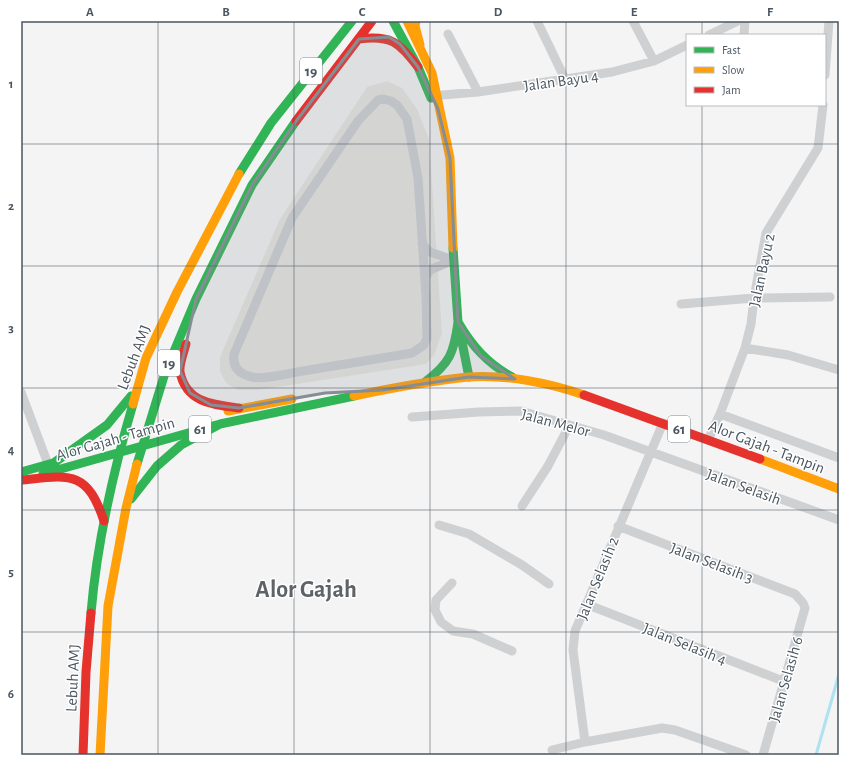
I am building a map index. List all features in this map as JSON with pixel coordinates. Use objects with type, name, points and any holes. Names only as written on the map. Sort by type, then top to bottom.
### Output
[{"type":"main road","points":[[306,77],[340,21]]},
{"type":"main road","name":"Lebuh AMJ","points":[[83,755],[86,672],[92,603],[104,521],[120,452],[118,441],[146,358],[177,292],[241,170],[271,123],[352,21]]},
{"type":"main road","name":"Lebuh AMJ","points":[[100,755],[103,675],[108,606],[126,508],[142,444],[165,373],[196,299],[252,185],[296,120],[372,21]]},
{"type":"main road","points":[[393,21],[433,95],[450,158],[453,260],[458,322],[468,377]]},
{"type":"main road","points":[[407,21],[420,45],[432,73],[433,95]]},
{"type":"main road","points":[[416,21],[420,45]]},
{"type":"main road","points":[[359,39],[379,36],[389,37],[400,44],[418,67]]},
{"type":"main road","points":[[196,299],[180,371],[190,393],[211,405],[239,408]]},
{"type":"main road","points":[[458,322],[481,356],[493,366],[515,379]]},
{"type":"main road","points":[[423,384],[441,371],[449,362],[454,352],[458,322]]},
{"type":"main road","name":"Alor Gajah - Tampin","points":[[21,478],[220,424],[383,390],[468,377],[515,379],[561,387],[663,423],[839,489]]},
{"type":"main road","points":[[51,463],[102,429],[125,407],[138,384]]},
{"type":"main road","name":"Alor Gajah - Tampin","points":[[217,414],[239,408],[325,393],[383,390]]},
{"type":"main road","points":[[126,508],[157,466],[181,446],[220,424]]},
{"type":"main road","name":"Alor Gajah - Tampin","points":[[118,441],[160,430]]},
{"type":"main road","name":"Alor Gajah - Tampin","points":[[21,478],[51,463],[85,452]]},
{"type":"main road","points":[[21,478],[69,476],[80,480],[90,487],[99,504],[104,521]]},
{"type":"street","points":[[537,21],[565,79]]},
{"type":"street","points":[[633,21],[654,61]]},
{"type":"street","points":[[711,34],[738,21]]},
{"type":"street","points":[[744,34],[745,21]]},
{"type":"street","points":[[826,62],[829,21]]},
{"type":"street","points":[[448,34],[478,92]]},
{"type":"street","name":"Jalan Bayu 4","points":[[433,95],[478,92],[612,72],[654,61],[686,45]]},
{"type":"street","points":[[378,100],[388,100],[397,105],[407,119],[418,178],[422,244],[427,338],[424,345],[412,353],[260,377],[253,377],[237,370],[233,362],[234,354],[292,218],[358,121],[378,100]]},
{"type":"street","name":"Jalan Bayu 2","points":[[708,440],[720,414],[745,348],[751,324],[754,298],[766,233],[818,148],[823,106]]},
{"type":"street","points":[[422,244],[430,252],[453,260]]},
{"type":"street","points":[[425,278],[430,270],[453,260]]},
{"type":"street","points":[[681,304],[754,298],[830,297]]},
{"type":"street","points":[[745,348],[788,355],[839,370]]},
{"type":"street","points":[[21,392],[51,463]]},
{"type":"street","name":"Jalan Melor","points":[[412,417],[479,412],[521,411],[604,435],[650,452]]},
{"type":"street","points":[[720,414],[839,458]]},
{"type":"street","name":"Jalan Selasih 2","points":[[585,742],[573,650],[575,632],[618,526],[663,423]]},
{"type":"street","points":[[522,506],[548,466],[569,426]]},
{"type":"street","name":"Jalan Selasih","points":[[650,452],[839,520]]},
{"type":"street","points":[[439,525],[469,534],[522,565],[549,584]]},
{"type":"street","name":"Jalan Selasih 3","points":[[618,526],[795,594],[803,603]]},
{"type":"street","points":[[452,583],[436,600],[435,610],[441,622],[453,631],[473,634],[512,651]]},
{"type":"street","name":"Jalan Selasih 6","points":[[763,755],[805,608],[803,603]]},
{"type":"street","name":"Jalan Selasih 4","points":[[586,604],[783,682]]},
{"type":"street","points":[[552,750],[585,742],[662,728],[675,730],[746,755]]},
{"type":"highlighted area","points":[[389,37],[400,44],[418,67],[438,109],[450,158],[458,322],[481,356],[515,379],[469,377],[383,390],[325,393],[239,408],[211,405],[190,393],[180,371],[196,299],[252,185],[297,120],[359,39]]},
{"type":"shaded area","points":[[387,81],[402,88],[417,109],[429,139],[442,333],[434,355],[426,364],[258,390],[238,390],[226,383],[220,371],[220,357],[280,219],[367,87]]},
{"type":"waterway","points":[[816,755],[839,674]]},
{"type":"traffic: fast","points":[[239,174],[271,123],[352,21]]},
{"type":"traffic: fast","points":[[393,21],[418,67],[431,98]]},
{"type":"traffic: fast","points":[[137,464],[165,373],[196,299],[252,185],[296,121]]},
{"type":"traffic: fast","points":[[453,248],[458,322],[469,377]]},
{"type":"traffic: fast","points":[[458,322],[469,339],[481,353],[495,366],[512,377]]},
{"type":"traffic: fast","points":[[425,382],[440,369],[449,356],[455,342],[458,322]]},
{"type":"traffic: fast","points":[[55,462],[107,425],[131,396]]},
{"type":"traffic: fast","points":[[43,474],[220,424],[354,396]]},
{"type":"traffic: fast","points":[[91,613],[97,560],[107,507],[133,404]]},
{"type":"traffic: fast","points":[[131,499],[157,466],[181,445],[220,424]]},
{"type":"traffic: fast","points":[[21,472],[53,463]]},
{"type":"traffic: slow","points":[[407,21],[432,73],[450,158],[453,248]]},
{"type":"traffic: slow","points":[[416,21],[415,26],[420,45]]},
{"type":"traffic: slow","points":[[133,404],[146,358],[177,292],[239,174]]},
{"type":"traffic: slow","points":[[354,396],[425,383],[482,376],[527,380],[584,395]]},
{"type":"traffic: slow","points":[[228,411],[292,399]]},
{"type":"traffic: slow","points":[[760,459],[839,489]]},
{"type":"traffic: slow","points":[[100,755],[108,606],[126,508],[137,464]]},
{"type":"traffic: jam","points":[[296,121],[372,21]]},
{"type":"traffic: jam","points":[[359,39],[379,38],[393,42],[399,46],[418,67]]},
{"type":"traffic: jam","points":[[186,344],[180,372],[183,382],[188,390],[202,400],[239,408]]},
{"type":"traffic: jam","points":[[584,395],[760,459]]},
{"type":"traffic: jam","points":[[22,480],[53,477],[65,477],[75,480],[83,484],[91,492],[98,504],[104,521]]},
{"type":"traffic: jam","points":[[83,755],[86,672],[91,613]]},
{"type":"district","name":"Alor Gajah","points":[[306,589]]}]
